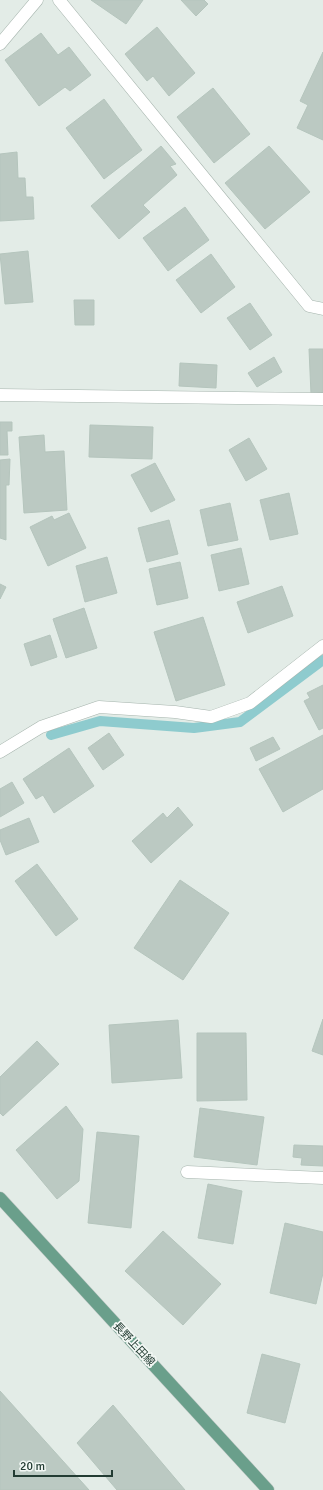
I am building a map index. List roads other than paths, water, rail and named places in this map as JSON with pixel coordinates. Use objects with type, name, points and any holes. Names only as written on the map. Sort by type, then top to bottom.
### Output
[{"type":"main road","name":"長野上田線","points":[[0,1198],[268,1490]]},
{"type":"street","points":[[0,44],[37,0]]},
{"type":"street","points":[[59,0],[309,306],[323,308]]},
{"type":"street","points":[[0,395],[323,399]]},
{"type":"street","points":[[0,752],[40,727],[99,707],[175,712],[211,717],[250,703],[323,646]]},
{"type":"street","points":[[187,1172],[323,1178]]},
{"type":"waterway","points":[[51,735],[100,721],[194,728],[240,722],[323,660]]}]
